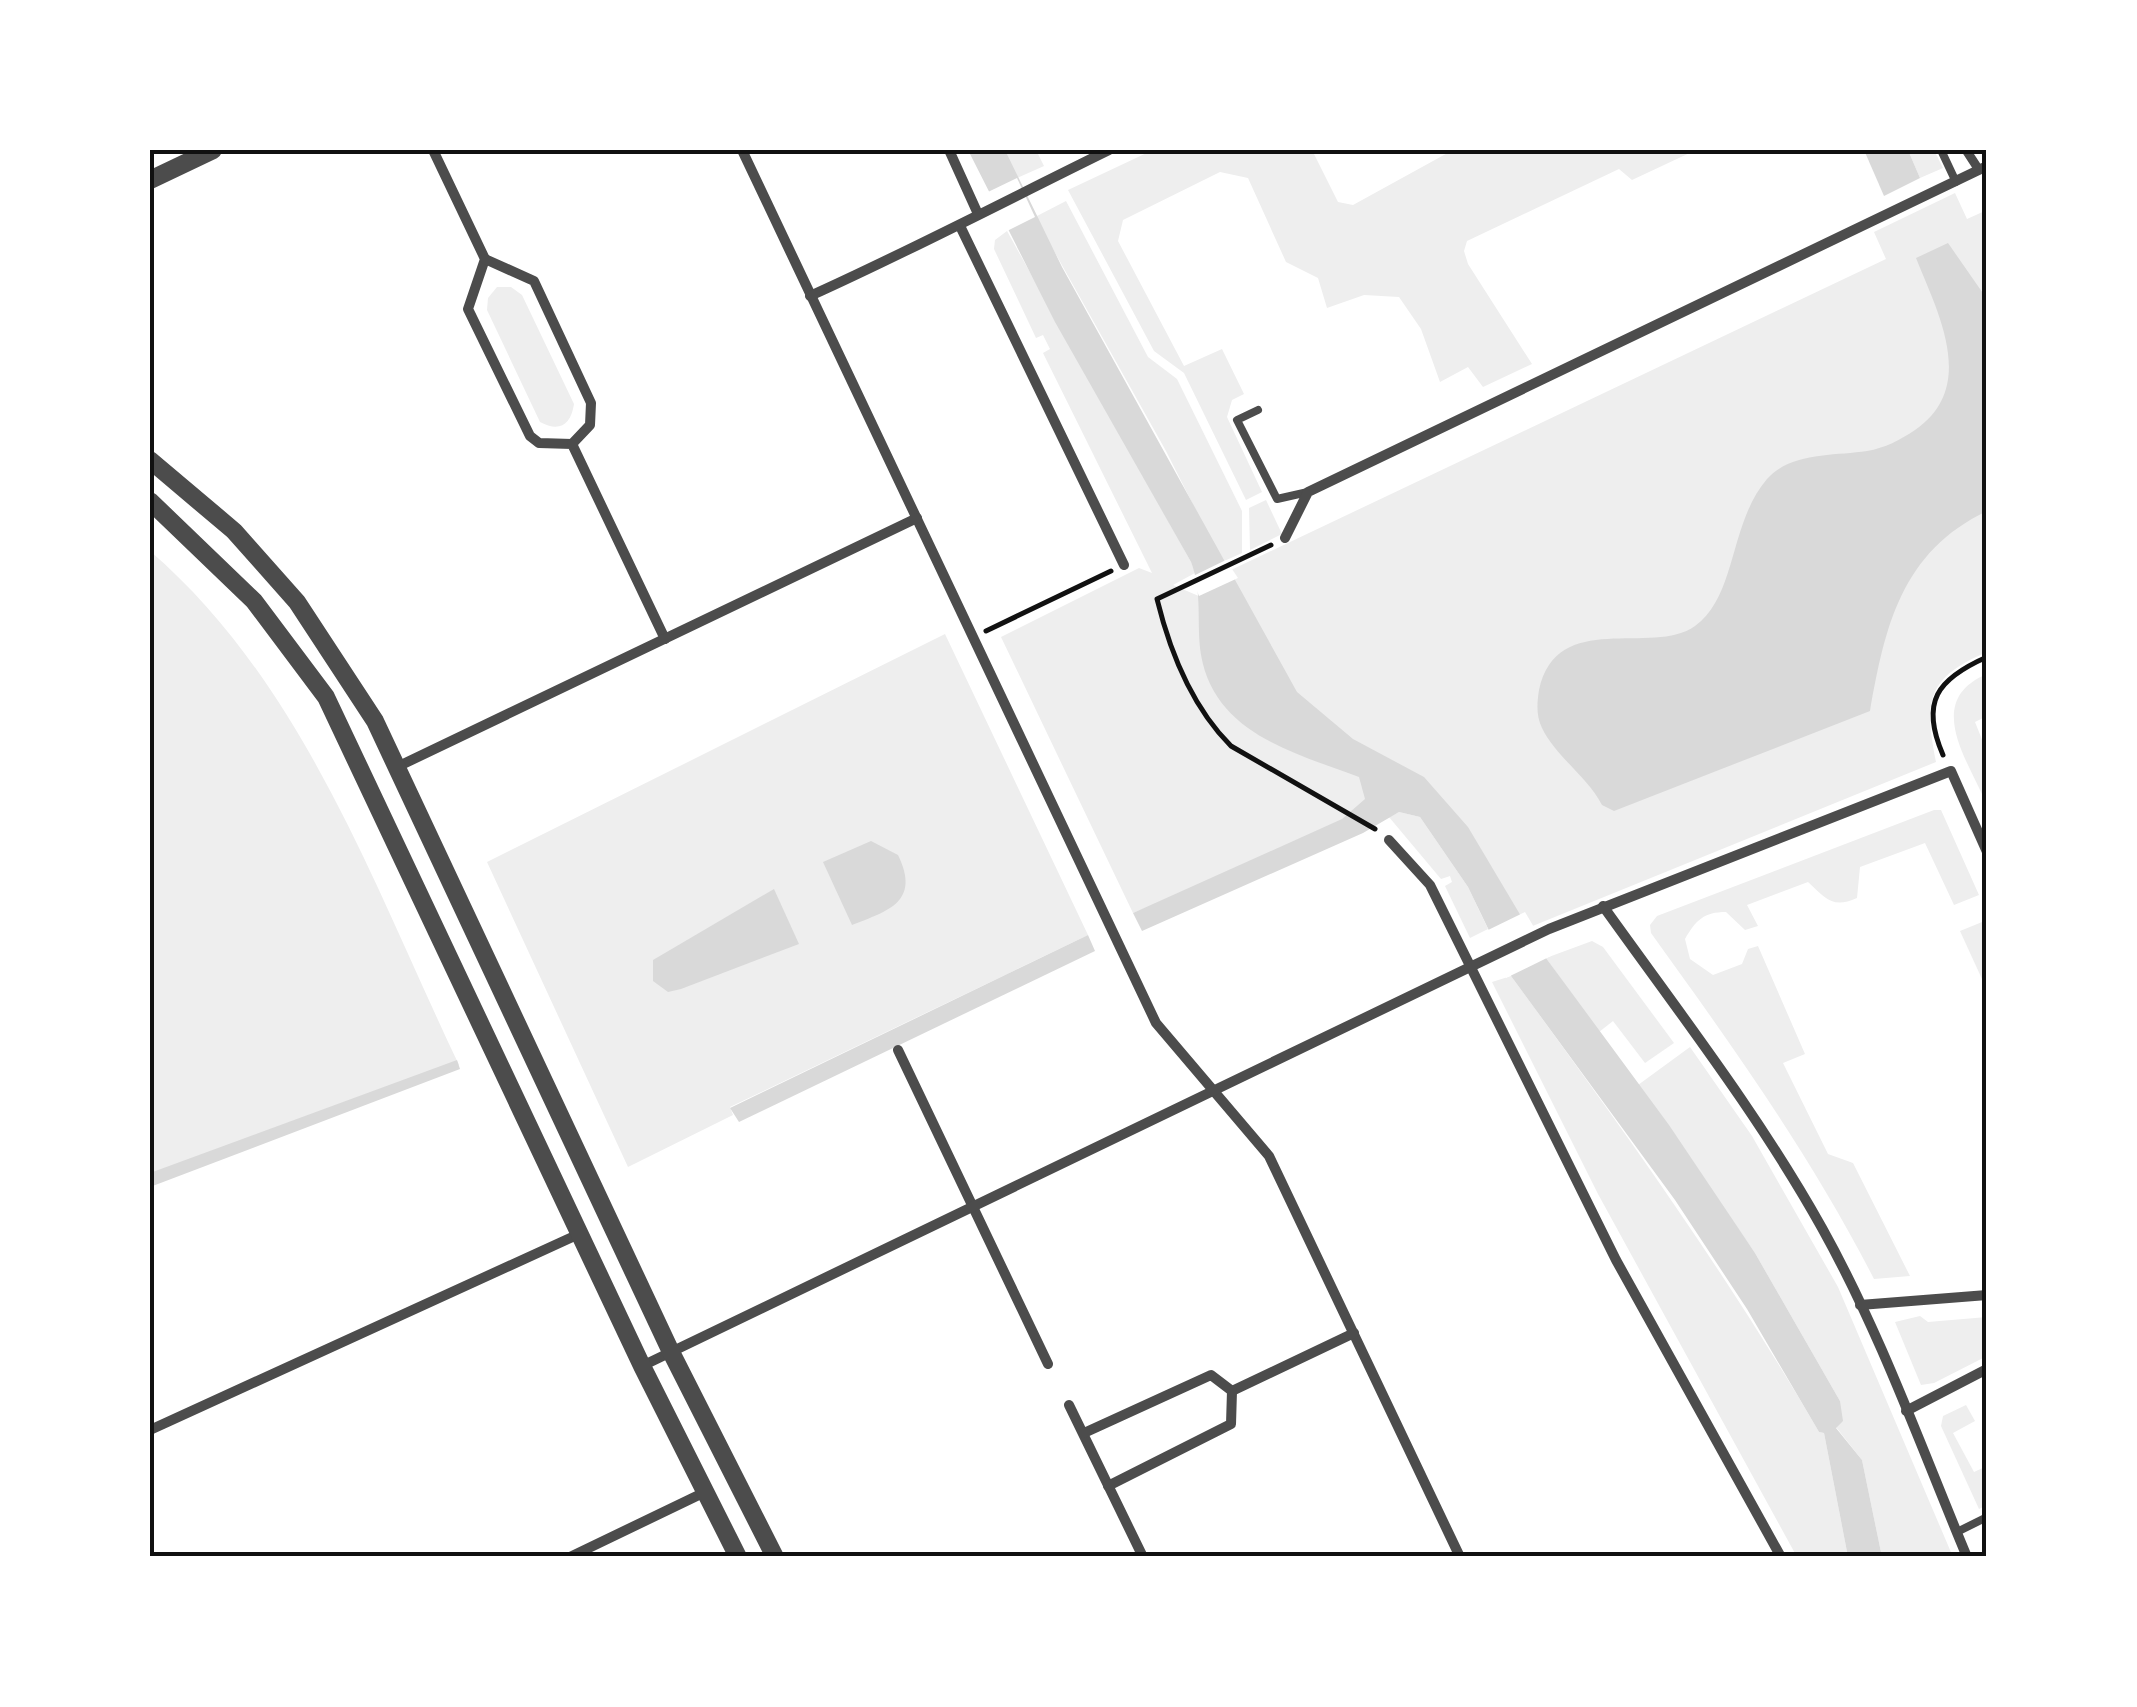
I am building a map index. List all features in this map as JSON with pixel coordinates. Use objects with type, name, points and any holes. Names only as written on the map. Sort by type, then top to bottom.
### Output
[{"type":"street","points":[[150,180],[213,150]]},
{"type":"street","points":[[433,150],[485,259],[534,280],[591,403],[590,425],[572,444],[556,446],[530,436],[468,309],[485,259]]},
{"type":"street","points":[[742,150],[1156,1023],[1269,1156],[1460,1557]]},
{"type":"street","points":[[948,150],[978,214]]},
{"type":"street","points":[[810,296],[961,228],[994,204],[1109,150]]},
{"type":"street","points":[[1285,538],[1308,492],[1983,168],[1966,150]]},
{"type":"street","points":[[961,228],[1124,565]]},
{"type":"street","points":[[572,444],[665,639]]},
{"type":"street","points":[[150,460],[234,531],[297,602],[349,675],[399,766],[672,1352],[775,1557]]},
{"type":"street","points":[[150,502],[254,601],[326,697],[642,1366],[738,1557]]},
{"type":"street","points":[[399,766],[917,518]]},
{"type":"street","points":[[642,1366],[1549,930],[1951,771],[1987,852]]},
{"type":"street","points":[[1389,840],[1430,886],[1616,1260],[1780,1557]]},
{"type":"street","points":[[1602,906],[1761,1130],[1822,1228],[1860,1306],[1967,1557]]},
{"type":"street","points":[[898,1050],[1048,1364]]},
{"type":"street","points":[[150,1430],[579,1234]]},
{"type":"street","points":[[1860,1306],[1987,1295]]},
{"type":"street","points":[[1232,1391],[1354,1333]]},
{"type":"street","points":[[1906,1411],[1987,1369]]},
{"type":"street","points":[[1084,1434],[1210,1375],[1232,1391]]},
{"type":"street","points":[[1108,1486],[1232,1424],[1232,1391]]},
{"type":"street","points":[[1069,1405],[1143,1557]]},
{"type":"street","points":[[570,1557],[703,1493]]},
{"type":"lane","points":[[1941,150],[1956,182]]},
{"type":"lane","points":[[1258,410],[1237,420],[1276,499],[1308,492]]},
{"type":"lane","points":[[1956,1532],[1987,1517]]},
{"type":"path","points":[[1285,538],[1157,599],[1196,701],[1215,730],[1240,753],[1375,829]]},
{"type":"path","points":[[974,636],[1124,565]]},
{"type":"path","points":[[1951,771],[1932,724],[1938,691],[1946,679],[1987,657]]},
{"type":"shaded area","points":[[968,150],[1005,150],[1062,267],[1297,692],[1353,739],[1424,777],[1468,827],[1546,958],[1669,1125],[1755,1253],[1840,1401],[1843,1421],[1836,1428],[1862,1460],[1882,1557],[1848,1557],[1824,1433],[1819,1432],[1747,1309],[1675,1200],[1511,976],[1468,887],[1420,817],[1399,812],[1363,833],[1142,931],[1133,913],[1342,819],[1365,799],[1359,777],[1261,737],[1240,722],[1209,682],[1201,655],[1197,585],[1191,562],[1055,322]]},
{"type":"shaded area","points":[[1005,150],[1036,150],[1044,166],[1017,178]]},
{"type":"shaded area","points":[[1153,150],[1312,150],[1338,202],[1353,205],[1453,150],[1696,150],[1632,180],[1619,169],[1467,241],[1464,251],[1468,264],[1532,364],[1483,387],[1468,367],[1440,382],[1421,329],[1399,297],[1364,295],[1327,308],[1318,278],[1286,262],[1248,178],[1220,172],[1123,220],[1118,241],[1184,366],[1222,349],[1244,394],[1232,400],[1227,417],[1262,492],[1246,500],[1184,373],[1154,351],[1068,190]]},
{"type":"shaded area","points":[[1864,150],[1908,150],[1920,178],[1884,196]]},
{"type":"shaded area","points":[[1908,150],[1934,150],[1943,168],[1920,178]]},
{"type":"shaded area","points":[[1955,193],[1967,219],[1987,210],[1987,652],[1952,672],[1934,694],[1930,723],[1936,762],[1523,930],[1440,809],[1294,716],[1210,580],[1886,259],[1874,232]]},
{"type":"shaded area","points":[[1066,201],[1148,357],[1177,379],[1242,511],[1242,553],[1222,562],[1166,451],[1035,217]]},
{"type":"shaded area","points":[[1007,231],[1191,562],[1195,573],[1173,585],[1201,597],[1371,778],[1376,804],[1267,859],[1133,913],[1001,637],[1139,568],[1152,573],[1043,353],[1050,349],[1043,335],[1036,338],[994,249],[995,240]]},
{"type":"shaded area","points":[[1948,243],[1987,299],[1987,511],[1958,528],[1916,570],[1891,622],[1870,711],[1614,811],[1602,805],[1555,748],[1540,723],[1539,690],[1549,665],[1565,650],[1585,642],[1655,638],[1695,626],[1719,597],[1746,516],[1767,479],[1777,470],[1800,460],[1886,446],[1915,430],[1934,413],[1945,393],[1949,371],[1947,348],[1916,258]]},
{"type":"shaded area","points":[[497,287],[511,287],[522,295],[574,404],[563,425],[553,427],[540,422],[487,310],[488,298]]},
{"type":"shaded area","points":[[1266,500],[1282,534],[1250,550],[1249,508]]},
{"type":"shaded area","points":[[150,551],[204,604],[251,662],[293,725],[364,859],[459,1065],[150,1184]]},
{"type":"shaded area","points":[[945,634],[1088,935],[730,1107],[733,1115],[628,1167],[487,862]]},
{"type":"shaded area","points":[[1987,674],[1987,716],[1975,722],[1987,752],[1987,805],[1962,751],[1954,715],[1957,700],[1968,686]]},
{"type":"shaded area","points":[[1941,810],[1979,895],[1954,905],[1925,843],[1860,867],[1857,898],[1842,903],[1830,901],[1808,882],[1747,905],[1758,926],[1745,930],[1726,912],[1718,912],[1701,918],[1685,939],[1690,959],[1713,975],[1742,964],[1748,949],[1758,946],[1805,1054],[1783,1063],[1828,1154],[1853,1163],[1910,1276],[1874,1279],[1797,1145],[1651,933],[1650,925],[1657,916]]},
{"type":"shaded area","points":[[1399,812],[1420,817],[1468,887],[1488,929],[1470,938],[1445,886],[1452,882],[1450,876],[1441,879],[1389,817]]},
{"type":"shaded area","points":[[871,841],[898,855],[906,884],[903,894],[888,909],[852,925],[823,862]]},
{"type":"shaded area","points":[[774,889],[799,944],[681,989],[668,992],[653,981],[653,960]]},
{"type":"shaded area","points":[[1987,920],[1987,990],[1960,931]]},
{"type":"shaded area","points":[[1088,935],[1095,951],[739,1122],[730,1108]]},
{"type":"shaded area","points":[[1592,941],[1603,947],[1674,1043],[1645,1063],[1613,1021],[1599,1032],[1546,958]]},
{"type":"shaded area","points":[[1511,976],[1671,1200],[1819,1432],[1824,1433],[1848,1557],[1797,1557],[1598,1194],[1492,982]]},
{"type":"shaded area","points":[[1690,1047],[1752,1136],[1838,1287],[1953,1557],[1882,1557],[1862,1460],[1836,1427],[1840,1401],[1755,1253],[1638,1085]]},
{"type":"shaded area","points":[[457,1060],[460,1069],[150,1187],[150,1173]]},
{"type":"shaded area","points":[[1920,1316],[1928,1322],[1987,1317],[1987,1356],[1934,1383],[1921,1385],[1895,1322]]},
{"type":"shaded area","points":[[1966,1405],[1975,1421],[1953,1433],[1974,1472],[1987,1466],[1987,1505],[1979,1509],[1941,1426],[1943,1416]]},
{"type":"pier","points":[[1017,178],[1035,217],[1007,231],[988,192]]},
{"type":"pier","points":[[1226,560],[1238,578],[1199,596],[1191,577]]},
{"type":"pier","points":[[1525,912],[1551,956],[1506,978],[1484,932]]}]
